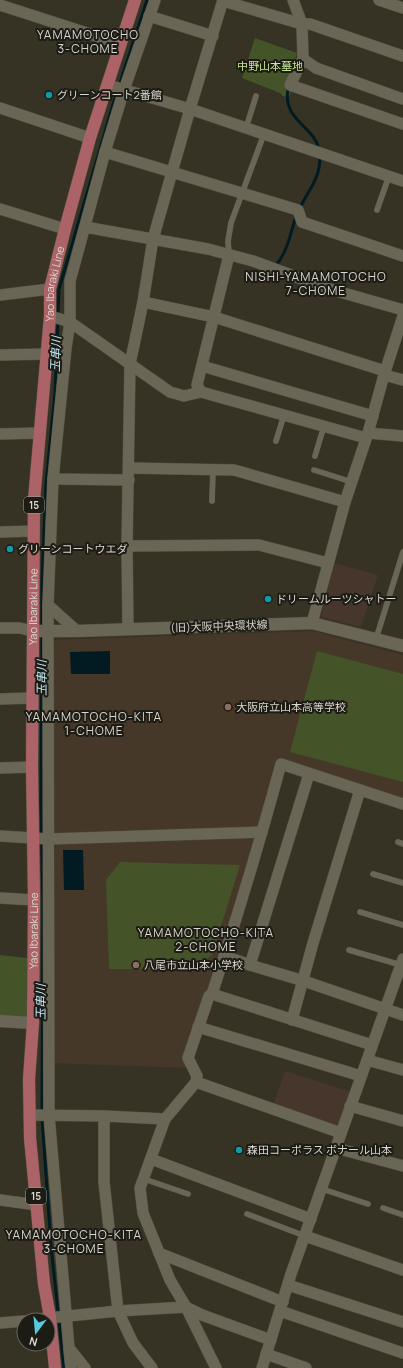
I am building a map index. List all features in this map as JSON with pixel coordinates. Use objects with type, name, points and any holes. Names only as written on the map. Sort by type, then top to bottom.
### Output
[{"type":"main road","name":"Yao Ibaraki Line","points":[[55,1368],[59,1317],[44,1284],[30,1138],[32,1115],[29,1078],[33,1023],[34,900],[32,631],[34,500],[50,316],[50,289],[64,229],[90,138],[117,88],[121,44],[135,0]]},
{"type":"street","points":[[71,1368],[69,1348],[59,1317],[49,1115],[48,605],[53,479],[70,322],[70,281],[86,227],[105,152],[117,88],[155,0]]},
{"type":"street","points":[[128,629],[130,364],[143,302],[153,239],[171,172],[223,0],[302,24],[310,24],[403,56]]},
{"type":"street","points":[[293,0],[302,24],[303,59],[290,85],[403,124]]},
{"type":"street","points":[[379,0],[403,8]]},
{"type":"street","points":[[0,5],[121,44]]},
{"type":"street","points":[[149,16],[212,36]]},
{"type":"street","points":[[303,59],[316,68],[403,99]]},
{"type":"street","points":[[117,88],[190,109],[403,181]]},
{"type":"street","points":[[0,108],[90,138]]},
{"type":"street","points":[[105,152],[298,210],[302,222],[403,256]]},
{"type":"street","points":[[0,209],[64,229]]},
{"type":"street","points":[[86,227],[208,249],[253,261],[326,288],[403,310]]},
{"type":"street","points":[[201,392],[197,385],[229,255]]},
{"type":"street","points":[[0,295],[50,289]]},
{"type":"street","points":[[143,302],[214,317],[403,380]]},
{"type":"street","points":[[50,316],[70,322],[170,392],[184,396],[201,392],[324,426],[367,435],[403,436]]},
{"type":"street","points":[[312,623],[345,502],[403,316]]},
{"type":"street","points":[[0,355],[47,354]]},
{"type":"street","points":[[202,366],[373,416]]},
{"type":"street","points":[[0,434],[40,433]]},
{"type":"street","points":[[129,468],[234,470],[345,502]]},
{"type":"street","points":[[53,479],[128,480]]},
{"type":"street","points":[[0,532],[34,531]]},
{"type":"street","points":[[128,546],[260,546],[328,563]]},
{"type":"street","points":[[48,605],[77,631]]},
{"type":"street","name":"(旧)大阪中央環状線","points":[[32,631],[48,632],[312,623],[403,646]]},
{"type":"street","points":[[0,628],[20,628],[32,631]]},
{"type":"street","points":[[0,699],[32,698]]},
{"type":"street","points":[[216,1368],[186,1307],[170,1280],[142,1213],[140,1188],[152,1159],[165,1119],[196,1082],[197,1076],[188,1058],[209,996],[212,994],[262,832],[281,764],[403,804]]},
{"type":"street","points":[[0,768],[32,767]]},
{"type":"street","points":[[250,966],[309,774]]},
{"type":"street","points":[[292,1020],[304,981],[313,943],[360,790]]},
{"type":"street","points":[[0,836],[49,839],[262,832]]},
{"type":"street","points":[[0,898],[34,900]]},
{"type":"street","points":[[224,956],[250,966],[304,981],[403,1015]]},
{"type":"street","points":[[262,1368],[288,1285],[350,1106],[402,963]]},
{"type":"street","points":[[212,994],[372,1045]]},
{"type":"street","points":[[0,1021],[33,1023]]},
{"type":"street","points":[[198,1027],[361,1076]]},
{"type":"street","points":[[367,1060],[403,1070]]},
{"type":"street","points":[[196,1082],[341,1133]]},
{"type":"street","points":[[350,1106],[403,1121]]},
{"type":"street","points":[[32,1115],[165,1119]]},
{"type":"street","points":[[104,1116],[104,1182],[118,1311],[133,1343],[152,1368]]},
{"type":"street","points":[[336,1148],[403,1166]]},
{"type":"street","points":[[152,1159],[311,1219]]},
{"type":"street","points":[[0,1200],[37,1205]]},
{"type":"street","points":[[305,1236],[403,1270]]},
{"type":"street","points":[[159,1253],[282,1306],[403,1353]]},
{"type":"street","points":[[288,1285],[403,1322]]},
{"type":"street","points":[[56,1317],[118,1311],[186,1307],[202,1315],[271,1340]]},
{"type":"street","points":[[0,1323],[16,1321]]},
{"type":"street","points":[[69,1348],[85,1368]]},
{"type":"street","points":[[266,1354],[306,1368]]},
{"type":"lane","points":[[246,128],[256,96]]},
{"type":"lane","points":[[229,255],[228,241],[231,223],[264,134]]},
{"type":"lane","points":[[377,210],[389,176]]},
{"type":"lane","points":[[276,441],[284,415]]},
{"type":"lane","points":[[315,456],[324,426]]},
{"type":"lane","points":[[212,501],[213,470]]},
{"type":"lane","points":[[314,470],[352,482]]},
{"type":"lane","points":[[376,639],[403,552]]},
{"type":"lane","points":[[373,874],[403,883]]},
{"type":"lane","points":[[360,912],[403,925]]},
{"type":"lane","points":[[349,950],[402,963]]},
{"type":"lane","points":[[144,1179],[188,1194]]},
{"type":"lane","points":[[322,1189],[368,1204]]},
{"type":"lane","points":[[383,1208],[403,1215]]},
{"type":"lane","points":[[247,1214],[305,1236]]},
{"type":"shaded area","points":[[334,563],[378,575],[361,627],[321,617]]},
{"type":"shaded area","name":"大阪府立山本高等学校","points":[[313,631],[403,655],[403,801],[279,760],[258,830],[58,836],[54,832],[51,640]]},
{"type":"shaded area","name":"八尾市立山本小学校","points":[[258,837],[188,1068],[53,1063],[56,843]]},
{"type":"shaded area","points":[[285,1071],[351,1092],[340,1123],[334,1126],[273,1105]]},
{"type":"green space","name":"中野山本墓地","points":[[255,38],[297,53],[289,97],[283,96],[280,93],[242,78]]},
{"type":"green space","points":[[317,651],[403,674],[403,782],[290,752]]},
{"type":"green space","points":[[120,862],[240,865],[212,955],[193,969],[109,969],[106,880]]},
{"type":"green space","points":[[0,955],[27,958],[28,1018],[0,1015]]},
{"type":"water","points":[[110,651],[110,674],[71,674],[70,652]]},
{"type":"water","points":[[63,850],[83,850],[84,890],[64,890]]},
{"type":"waterway","name":"玉串川","points":[[119,86],[147,0]]},
{"type":"waterway","points":[[288,89],[287,100],[294,116],[311,134],[319,149]]},
{"type":"waterway","name":"玉串川","points":[[58,315],[59,289],[117,91]]},
{"type":"waterway","points":[[300,208],[316,178],[320,165],[320,157]]},
{"type":"waterway","points":[[276,265],[286,248],[296,216]]},
{"type":"waterway","name":"玉串川","points":[[42,628],[42,583],[46,484],[55,393],[58,321]]},
{"type":"waterway","name":"玉串川","points":[[42,634],[42,1112]]},
{"type":"waterway","name":"玉串川","points":[[42,1118],[51,1246],[64,1368]]},
{"type":"place","name":"グリーンコート2番館","points":[[49,95]]},
{"type":"place","name":"グリーンコートウエダ","points":[[10,549]]},
{"type":"place","name":"ドリームルーツシャトー","points":[[268,599]]},
{"type":"place","name":"大阪府立山本高等学校","points":[[228,707]]},
{"type":"place","name":"八尾市立山本小学校","points":[[136,965]]},
{"type":"place","name":"森田コーポラス ボナール山本","points":[[239,1150]]},
{"type":"district","name":"YAMAMOTOCHO 3-CHOME","points":[[88,42]]},
{"type":"district","name":"NISHI-YAMAMOTOCHO 7-CHOME","points":[[316,284]]},
{"type":"district","name":"YAMAMOTOCHO-KITA 1-CHOME","points":[[94,724]]},
{"type":"district","name":"YAMAMOTOCHO-KITA 2-CHOME","points":[[206,940]]},
{"type":"district","name":"YAMAMOTOCHO-KITA 3-CHOME","points":[[74,1242]]}]
